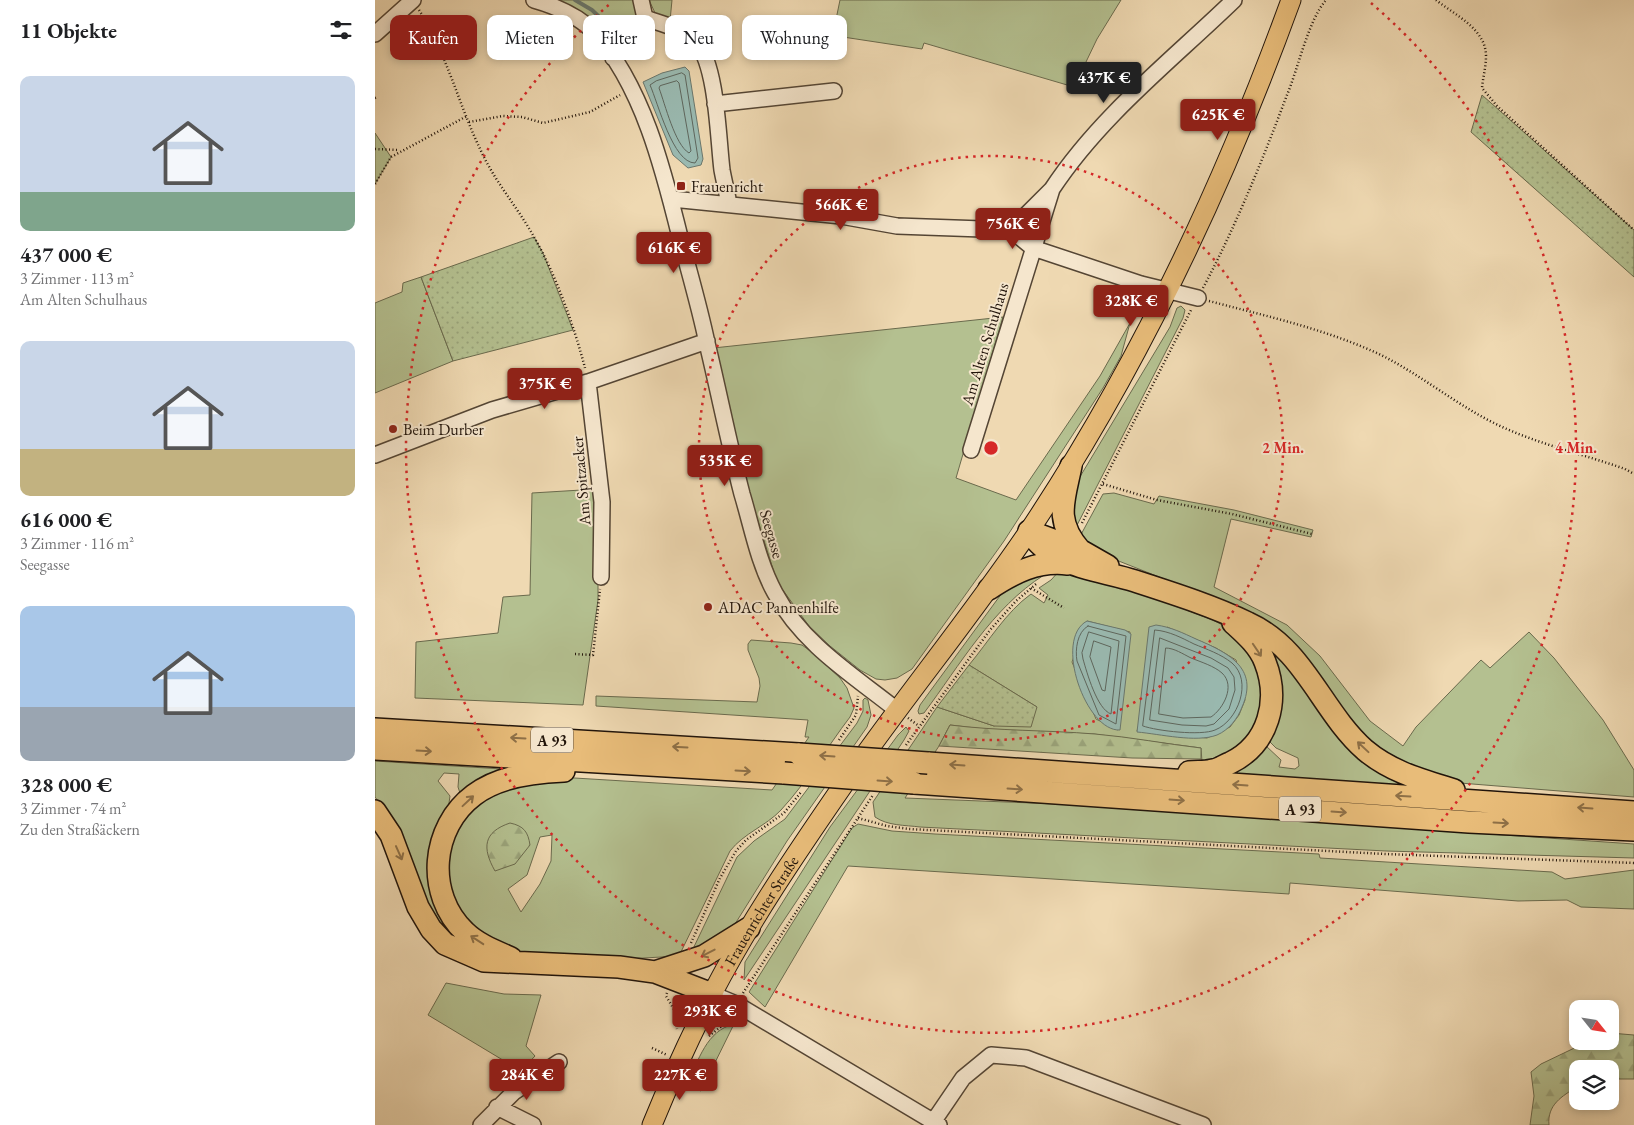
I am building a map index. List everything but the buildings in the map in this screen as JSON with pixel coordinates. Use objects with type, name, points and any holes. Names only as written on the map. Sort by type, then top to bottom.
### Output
[{"type":"highway","points":[[1071,466],[1063,522],[1078,558]]},
{"type":"highway","points":[[1029,531],[1043,550],[1078,558],[1248,623],[1284,648],[1305,671],[1354,739],[1377,758],[1418,780],[1486,801]]},
{"type":"highway","points":[[989,589],[1015,573],[1043,564],[1078,558]]},
{"type":"highway","points":[[1110,775],[1214,770],[1242,757],[1255,745],[1266,727],[1273,704],[1271,684],[1265,661],[1257,648],[1224,614]]},
{"type":"highway","name":"A 93","points":[[375,729],[799,754],[1634,812]]},
{"type":"highway","name":"A 93","points":[[375,749],[784,773],[1469,822],[1634,830]]},
{"type":"highway","points":[[520,962],[488,948],[466,933],[453,919],[443,899],[438,877],[441,839],[449,821],[474,795],[488,787],[526,774],[659,766]]},
{"type":"highway","points":[[375,811],[391,835],[418,906],[431,929],[445,944],[484,961],[507,964],[520,962],[619,967],[655,972],[712,994]]},
{"type":"highway","points":[[655,972],[703,956],[749,928]]},
{"type":"main road","name":"Frauenrichter Straße","points":[[652,1125],[677,1064],[712,994],[749,928],[841,789],[989,589],[1029,531],[1115,394],[1169,291],[1240,133],[1291,0]]},
{"type":"street","points":[[375,34],[413,0]]},
{"type":"street","name":"Seegasse","points":[[534,0],[558,9],[583,23]]},
{"type":"street","points":[[641,0],[644,15]]},
{"type":"street","name":"Am Alten Schulhaus","points":[[971,450],[1052,189],[1067,167],[1106,123],[1234,0]]},
{"type":"street","points":[[655,22],[681,32],[697,43],[708,69],[715,104],[722,173],[729,204]]},
{"type":"street","name":"Seegasse","points":[[614,60],[630,89],[657,154],[672,199],[707,341],[726,434],[766,574],[788,615],[803,634],[826,655],[898,710]]},
{"type":"street","points":[[715,104],[834,91]]},
{"type":"street","points":[[1011,230],[1052,189]]},
{"type":"street","points":[[672,199],[841,216],[897,226],[1011,230],[1033,248],[1169,291],[1198,298]]},
{"type":"street","points":[[375,455],[492,410],[588,382],[707,341]]},
{"type":"street","name":"Am Spitzacker","points":[[588,382],[602,502],[601,577]]},
{"type":"street","points":[[712,994],[736,1004],[935,1124],[963,1078],[991,1055],[1026,1058],[1203,1125]]},
{"type":"street","points":[[481,1125],[497,1106],[514,1092],[559,1062]]},
{"type":"street","points":[[497,1106],[533,1125]]},
{"type":"path","points":[[413,0],[429,26],[481,153],[543,252],[570,319],[588,382]]},
{"type":"path","points":[[1326,0],[1313,24],[1287,95],[1227,241],[1198,298],[1317,331],[1356,345],[1402,367],[1467,409],[1498,424],[1529,438],[1625,469],[1634,474]]},
{"type":"path","points":[[1436,0],[1473,28],[1484,43],[1486,56],[1482,88],[1497,106],[1634,230]]},
{"type":"path","points":[[469,122],[503,116],[543,123],[568,118],[590,112],[630,89]]},
{"type":"path","points":[[375,184],[391,156],[467,116]]},
{"type":"path","points":[[375,149],[401,150]]},
{"type":"path","points":[[1103,484],[1149,498],[1312,534]]},
{"type":"path","points":[[575,654],[593,655],[601,577]]},
{"type":"path","points":[[1031,588],[1063,608]]},
{"type":"path","points":[[837,742],[856,715],[859,693],[866,685]]},
{"type":"path","points":[[902,751],[919,726]]},
{"type":"path","points":[[689,947],[721,878],[736,851],[746,840],[784,813],[803,790]]},
{"type":"path","points":[[747,986],[875,793]]},
{"type":"path","points":[[858,818],[909,830],[1385,854],[1634,863]]},
{"type":"path","points":[[652,1048],[670,1056]]},
{"type":"green space","points":[[558,0],[638,0],[638,15],[584,15]]},
{"type":"green space","points":[[649,0],[672,0],[671,15],[665,15],[665,19],[656,15]]},
{"type":"green space","points":[[840,0],[1121,0],[1097,39],[1074,87],[924,43],[922,49],[847,38],[847,15],[837,15]]},
{"type":"green space","points":[[1482,95],[1634,230],[1634,277],[1471,132]]},
{"type":"green space","points":[[375,133],[391,157],[375,184]]},
{"type":"green space","points":[[534,237],[543,253],[573,330],[453,361],[421,277]]},
{"type":"green space","points":[[421,277],[453,361],[375,393],[375,303],[402,292],[403,283]]},
{"type":"green space","points":[[1181,306],[1185,310],[1183,318],[1073,533],[1069,525],[1078,480],[1170,327],[1177,308]]},
{"type":"green space","points":[[1003,317],[956,478],[1016,500],[1100,376],[1130,323],[1121,356],[1103,388],[1004,541],[912,669],[897,678],[876,679],[860,670],[809,626],[777,582],[704,349]]},
{"type":"green space","points":[[598,489],[598,600],[583,705],[415,698],[416,642],[498,633],[503,597],[530,595],[532,493]]},
{"type":"green space","points":[[1114,493],[1154,504],[1159,496],[1234,510],[1313,530],[1311,537],[1231,519],[1214,587],[1287,625],[1320,656],[1370,721],[1403,746],[1416,727],[1481,660],[1490,668],[1529,632],[1554,658],[1603,720],[1634,770],[1634,797],[1442,780],[1376,751],[1328,694],[1197,592],[1101,554],[1078,540],[1103,494]]},
{"type":"green space","points":[[1060,570],[1134,590],[1213,620],[1237,633],[1261,670],[1262,713],[1249,735],[1224,755],[1202,762],[1201,748],[1094,734],[993,730],[950,725],[939,746],[905,798],[1057,804],[1634,844],[1634,858],[1386,851],[920,827],[891,824],[875,817],[873,802],[937,707],[994,726],[1037,707],[969,665],[1022,601],[1031,594],[1044,603],[1048,595],[1039,588],[1051,580]],"holes":[[[1087,621],[1130,632],[1118,730],[1096,719],[1072,662]],[[1167,627],[1216,648],[1236,660],[1245,700],[1239,715],[1230,727],[1207,738],[1137,731]]]},
{"type":"green space","points":[[1044,575],[1025,588],[1008,604],[978,638],[924,713],[919,714],[920,705],[1002,593],[1019,580]]},
{"type":"green space","points":[[751,640],[802,645],[840,678],[847,688],[854,708],[850,717],[808,776],[781,810],[769,821],[742,839],[730,851],[679,956],[626,959],[526,953],[504,947],[482,935],[460,915],[450,894],[446,859],[459,821],[470,809],[497,791],[558,777],[772,790],[809,737],[805,737],[808,720],[596,706],[596,696],[757,702],[760,686],[759,678],[748,650],[748,644]],"holes":[[[552,835],[551,861],[540,884],[521,912],[508,889],[527,875],[540,837]]]},
{"type":"green space","points":[[1266,643],[1408,785],[1395,786],[1220,772],[1265,745],[1281,760],[1279,767],[1295,769],[1299,766],[1298,758],[1276,748],[1269,741]]},
{"type":"green space","points":[[969,665],[1037,707],[1031,727],[994,726],[937,707]]},
{"type":"green space","points":[[865,698],[868,700],[871,715],[867,727],[787,841],[735,924],[714,942],[691,953],[737,857],[754,841],[785,819],[857,723],[863,711],[863,700]]},
{"type":"green space","points":[[950,725],[1122,737],[1201,748],[1201,759],[1132,758],[939,746]]},
{"type":"green space","points":[[906,727],[909,731],[904,740],[744,980],[745,962],[830,827],[898,735]]},
{"type":"green space","points":[[375,761],[517,770],[461,796],[458,787],[459,774],[444,773],[438,781],[450,796],[448,810],[431,863],[476,946],[449,935],[432,915],[390,817],[375,797]]},
{"type":"green space","points":[[510,823],[525,830],[530,845],[515,864],[495,871],[488,855],[487,842],[494,831]]},
{"type":"green space","points":[[858,824],[892,831],[935,834],[1319,854],[1320,858],[1552,872],[1565,879],[1634,870],[1634,909],[1581,907],[1567,900],[1518,901],[1290,883],[1289,894],[848,866],[765,1007],[749,992],[852,828]]},
{"type":"green space","points":[[446,983],[504,994],[541,995],[526,1046],[535,1056],[521,1071],[428,1015]]},
{"type":"green space","points":[[734,1024],[701,1091],[687,1084],[704,1048],[710,1040],[724,1028]]},
{"type":"green space","points":[[1619,1034],[1634,1035],[1634,1079],[1619,1079],[1619,1060],[1569,1060],[1569,1092],[1553,1107],[1550,1112],[1549,1125],[1530,1125],[1534,1096],[1531,1072],[1541,1064],[1570,1050],[1619,1050]]},
{"type":"water","points":[[685,67],[689,71],[703,159],[701,165],[688,168],[673,155],[643,82],[662,73]]},
{"type":"water","points":[[1087,621],[1125,630],[1131,634],[1120,730],[1107,727],[1096,716],[1086,701],[1078,683],[1073,646],[1077,631]]},
{"type":"water","points":[[1156,625],[1177,630],[1218,649],[1237,663],[1243,671],[1247,681],[1242,707],[1233,723],[1221,733],[1208,737],[1189,738],[1137,732],[1149,627]]},
{"type":"waterway","points":[[575,0],[597,15]]},
{"type":"place","name":"Frauenricht","points":[[681,186]]},
{"type":"place","name":"Beim Durber","points":[[393,429]]},
{"type":"place","name":"ADAC Pannenhilfe","points":[[708,607]]}]
